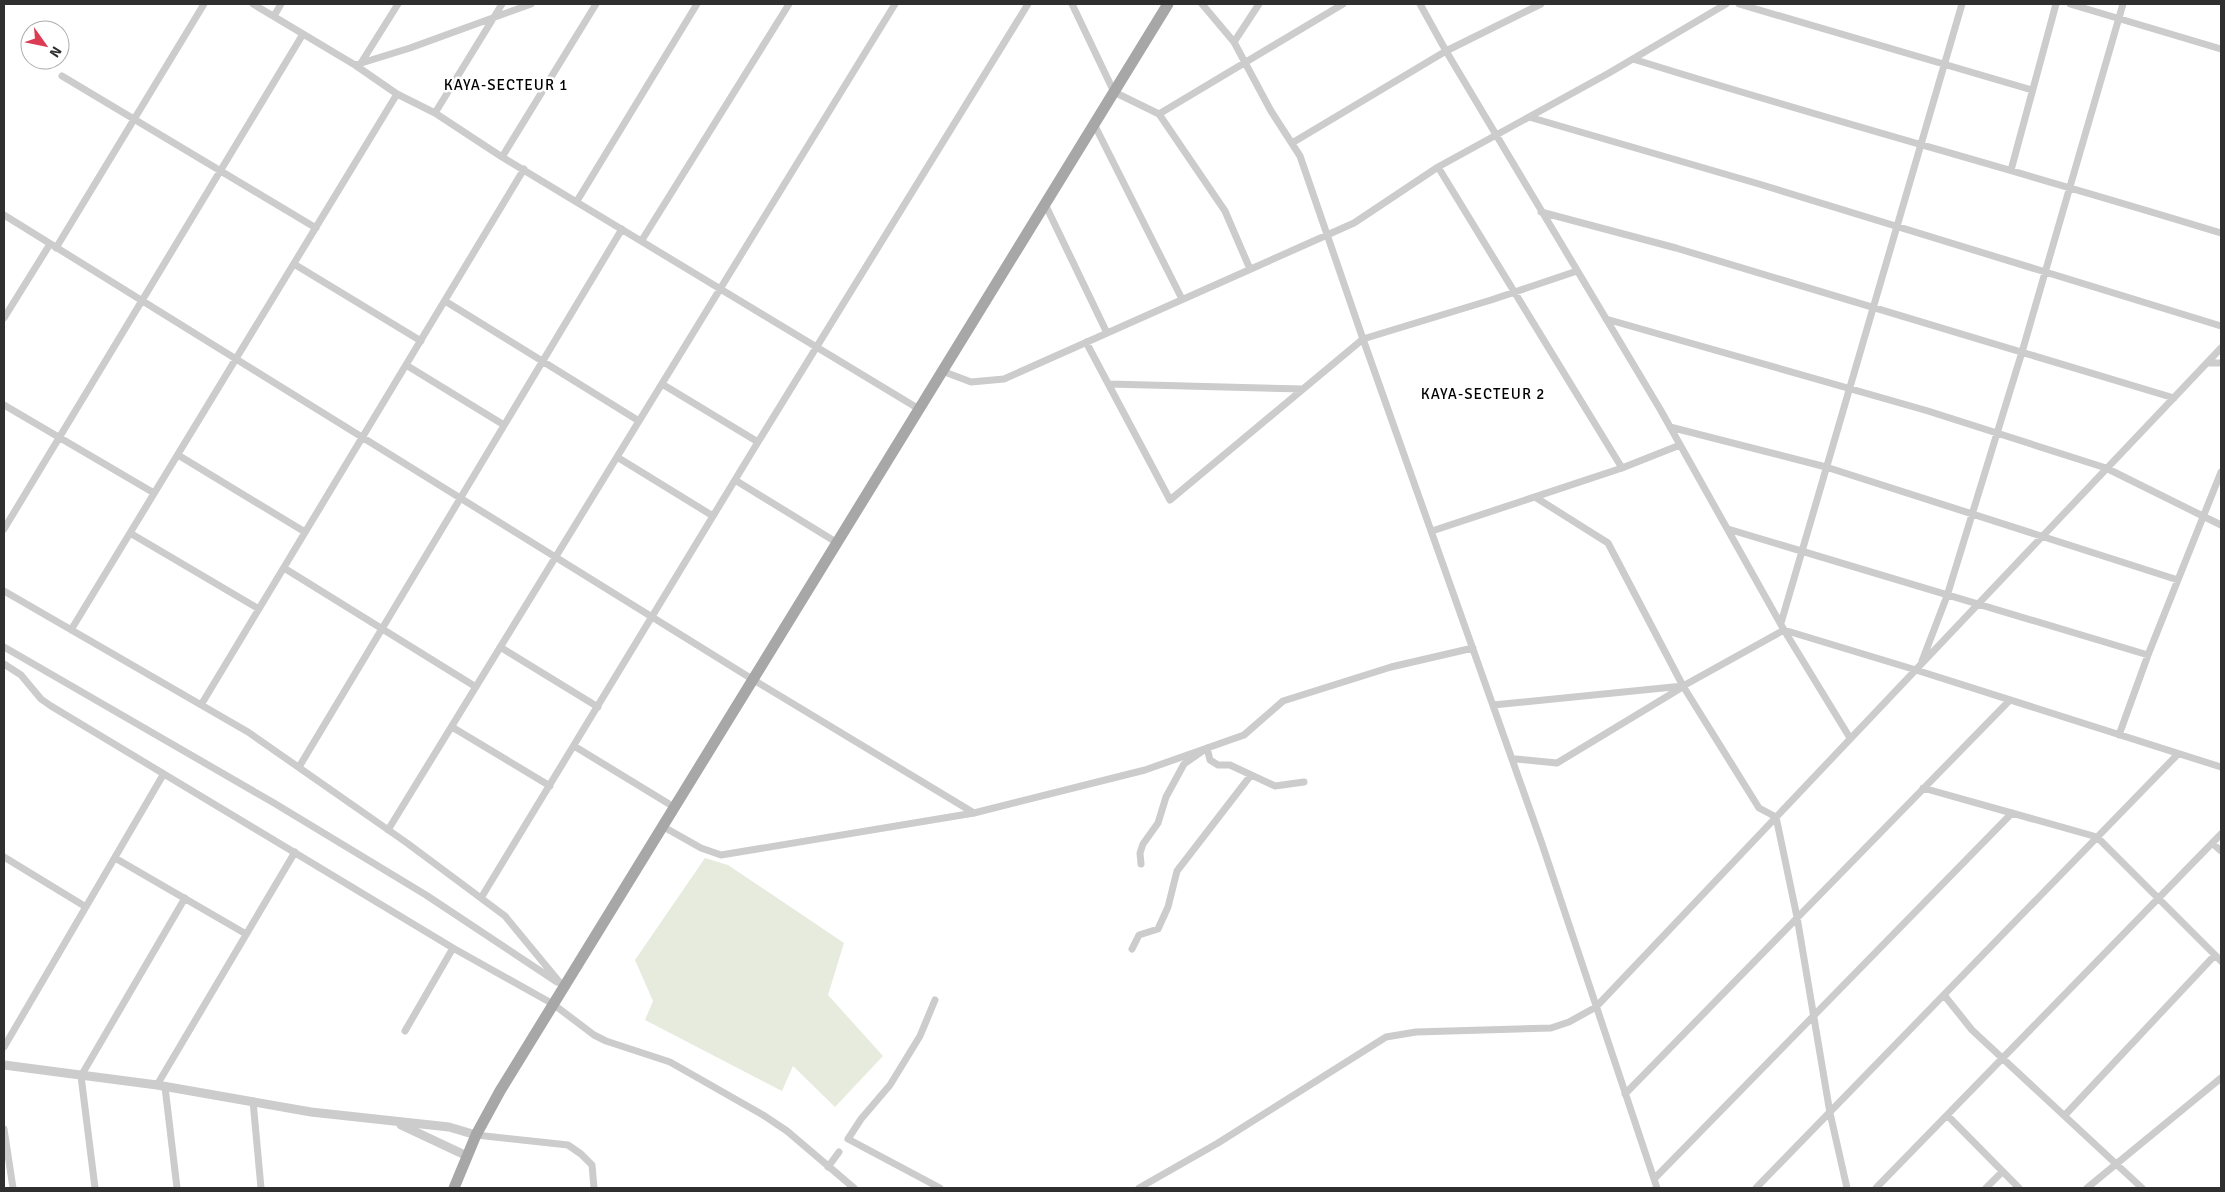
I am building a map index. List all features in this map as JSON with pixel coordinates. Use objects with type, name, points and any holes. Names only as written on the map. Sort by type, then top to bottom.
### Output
[{"type":"main road","points":[[454,1188],[476,1135],[563,984],[1168,4]]},
{"type":"street","points":[[4,318],[53,246],[134,119],[204,4]]},
{"type":"street","points":[[253,4],[358,64],[397,94],[435,113],[502,157],[642,240],[918,409]]},
{"type":"street","points":[[274,16],[281,4]]},
{"type":"street","points":[[358,64],[398,4]]},
{"type":"street","points":[[435,113],[502,4]]},
{"type":"street","points":[[358,64],[531,4]]},
{"type":"street","points":[[502,157],[596,4]]},
{"type":"street","points":[[577,201],[696,4]]},
{"type":"street","points":[[642,240],[789,4]]},
{"type":"street","points":[[388,830],[895,4]]},
{"type":"street","points":[[481,898],[758,442],[818,348],[1028,4]]},
{"type":"street","points":[[1072,4],[1114,92],[1159,114],[1225,211],[1250,269]]},
{"type":"street","points":[[1202,4],[1234,42],[1272,111],[1300,156],[1493,705],[1657,1188]]},
{"type":"street","points":[[1234,42],[1258,4]]},
{"type":"street","points":[[1159,114],[1344,4]]},
{"type":"street","points":[[1420,4],[1496,136],[1670,427],[1783,626],[1850,738]]},
{"type":"street","points":[[1292,143],[1446,51],[1541,4]]},
{"type":"street","points":[[942,371],[972,382],[1004,379],[1354,223],[1438,167],[1633,59],[1726,4]]},
{"type":"street","points":[[1739,4],[2032,90]]},
{"type":"street","points":[[1516,759],[1557,764],[1783,626],[1826,467],[1962,4]]},
{"type":"street","points":[[2011,170],[2056,4]]},
{"type":"street","points":[[2070,4],[2221,49]]},
{"type":"street","points":[[1918,667],[1946,596],[2022,352],[2123,4]]},
{"type":"street","points":[[4,529],[219,170],[303,34]]},
{"type":"street","points":[[1633,59],[1742,93],[2070,187],[2221,233]]},
{"type":"street","points":[[62,76],[316,228]]},
{"type":"street","points":[[71,630],[397,94]]},
{"type":"street","points":[[1529,117],[2045,271],[2221,326]]},
{"type":"street","points":[[1094,124],[1182,299]]},
{"type":"street","points":[[1438,167],[1622,468]]},
{"type":"street","points":[[201,706],[524,169]]},
{"type":"street","points":[[1045,204],[1107,333]]},
{"type":"street","points":[[1541,212],[1676,248],[2174,398]]},
{"type":"street","points":[[4,215],[752,679],[974,813]]},
{"type":"street","points":[[298,767],[622,229]]},
{"type":"street","points":[[294,264],[421,341]]},
{"type":"street","points":[[1086,342],[1170,500],[1363,339],[1577,271]]},
{"type":"street","points":[[444,301],[639,421]]},
{"type":"street","points":[[1606,319],[1997,432],[2106,468],[2221,525]]},
{"type":"street","points":[[1139,1188],[1218,1144],[1386,1037],[1416,1032],[1551,1028],[1570,1022],[1596,1007],[2221,348]]},
{"type":"street","points":[[2207,363],[2221,363]]},
{"type":"street","points":[[406,364],[504,425]]},
{"type":"street","points":[[662,384],[758,442]]},
{"type":"street","points":[[1109,384],[1303,389]]},
{"type":"street","points":[[4,404],[154,493]]},
{"type":"street","points":[[1670,427],[1826,467],[1972,512],[2042,537],[2178,580]]},
{"type":"street","points":[[1432,532],[1622,468],[1680,445]]},
{"type":"street","points":[[178,455],[305,532]]},
{"type":"street","points":[[617,457],[714,516]]},
{"type":"street","points":[[2119,735],[2148,655],[2221,472]]},
{"type":"street","points":[[735,480],[836,542]]},
{"type":"street","points":[[1535,497],[1608,543],[1683,686],[1759,808],[1776,817]]},
{"type":"street","points":[[1728,529],[1946,596],[2148,655]]},
{"type":"street","points":[[130,533],[259,609]]},
{"type":"street","points":[[284,568],[476,687]]},
{"type":"street","points":[[4,591],[248,732],[388,830],[505,916],[563,984]]},
{"type":"street","points":[[1783,626],[1918,667],[2009,701],[2221,767]]},
{"type":"street","points":[[4,646],[274,803],[417,890],[563,984]]},
{"type":"street","points":[[500,647],[598,707]]},
{"type":"street","points":[[662,826],[701,848],[721,855],[974,813],[1145,770],[1244,735],[1283,701],[1391,667],[1473,648]]},
{"type":"street","points":[[4,664],[22,675],[41,698],[51,706],[453,948],[553,1004],[600,1038],[670,1062],[763,1116],[787,1131],[854,1188]]},
{"type":"street","points":[[1493,705],[1683,686]]},
{"type":"street","points":[[1625,1094],[2009,701]]},
{"type":"street","points":[[452,727],[550,786]]},
{"type":"street","points":[[574,746],[674,807]]},
{"type":"street","points":[[1207,748],[1210,760],[1218,765],[1230,765],[1275,786],[1304,782]]},
{"type":"street","points":[[1141,864],[1140,853],[1143,844],[1158,823],[1166,797],[1184,764],[1207,748]]},
{"type":"street","points":[[1756,1188],[2178,754]]},
{"type":"street","points":[[4,1047],[163,775]]},
{"type":"street","points":[[1132,949],[1139,935],[1158,929],[1168,907],[1177,871],[1251,775]]},
{"type":"street","points":[[1923,788],[2097,837],[2221,961]]},
{"type":"street","points":[[1654,1179],[2012,813]]},
{"type":"street","points":[[1776,817],[1797,918],[1830,1113],[1847,1188]]},
{"type":"street","points":[[1876,1188],[2221,834]]},
{"type":"street","points":[[2212,843],[2221,851]]},
{"type":"street","points":[[177,1188],[161,1086],[246,934],[295,852]]},
{"type":"street","points":[[4,858],[86,907]]},
{"type":"street","points":[[115,858],[246,934]]},
{"type":"street","points":[[95,1188],[82,1076],[185,898]]},
{"type":"street","points":[[405,1031],[453,948]]},
{"type":"street","points":[[2066,1115],[2215,955]]},
{"type":"street","points":[[1944,995],[1972,1030],[2066,1115],[2142,1188]]},
{"type":"street","points":[[935,1000],[920,1036],[890,1085],[862,1118],[848,1139],[940,1188]]},
{"type":"street","points":[[4,1065],[161,1086],[397,1123],[449,1127],[476,1135],[568,1145],[592,1165],[594,1188]]},
{"type":"street","points":[[2088,1188],[2221,1078]]},
{"type":"street","points":[[253,1101],[261,1188]]},
{"type":"street","points":[[1947,1115],[2019,1188]]},
{"type":"street","points":[[397,1123],[467,1156]]},
{"type":"street","points":[[4,1129],[13,1188]]},
{"type":"street","points":[[828,1167],[839,1152]]},
{"type":"street","points":[[1986,1188],[2002,1172]]},
{"type":"shaded area","points":[[705,858],[728,865],[844,943],[828,995],[883,1056],[835,1107],[793,1066],[782,1091],[645,1020],[653,1001],[635,960]]},
{"type":"district","name":"KAYA-SECTEUR 1","points":[[506,85]]},
{"type":"district","name":"KAYA-SECTEUR 2","points":[[1483,394]]}]
